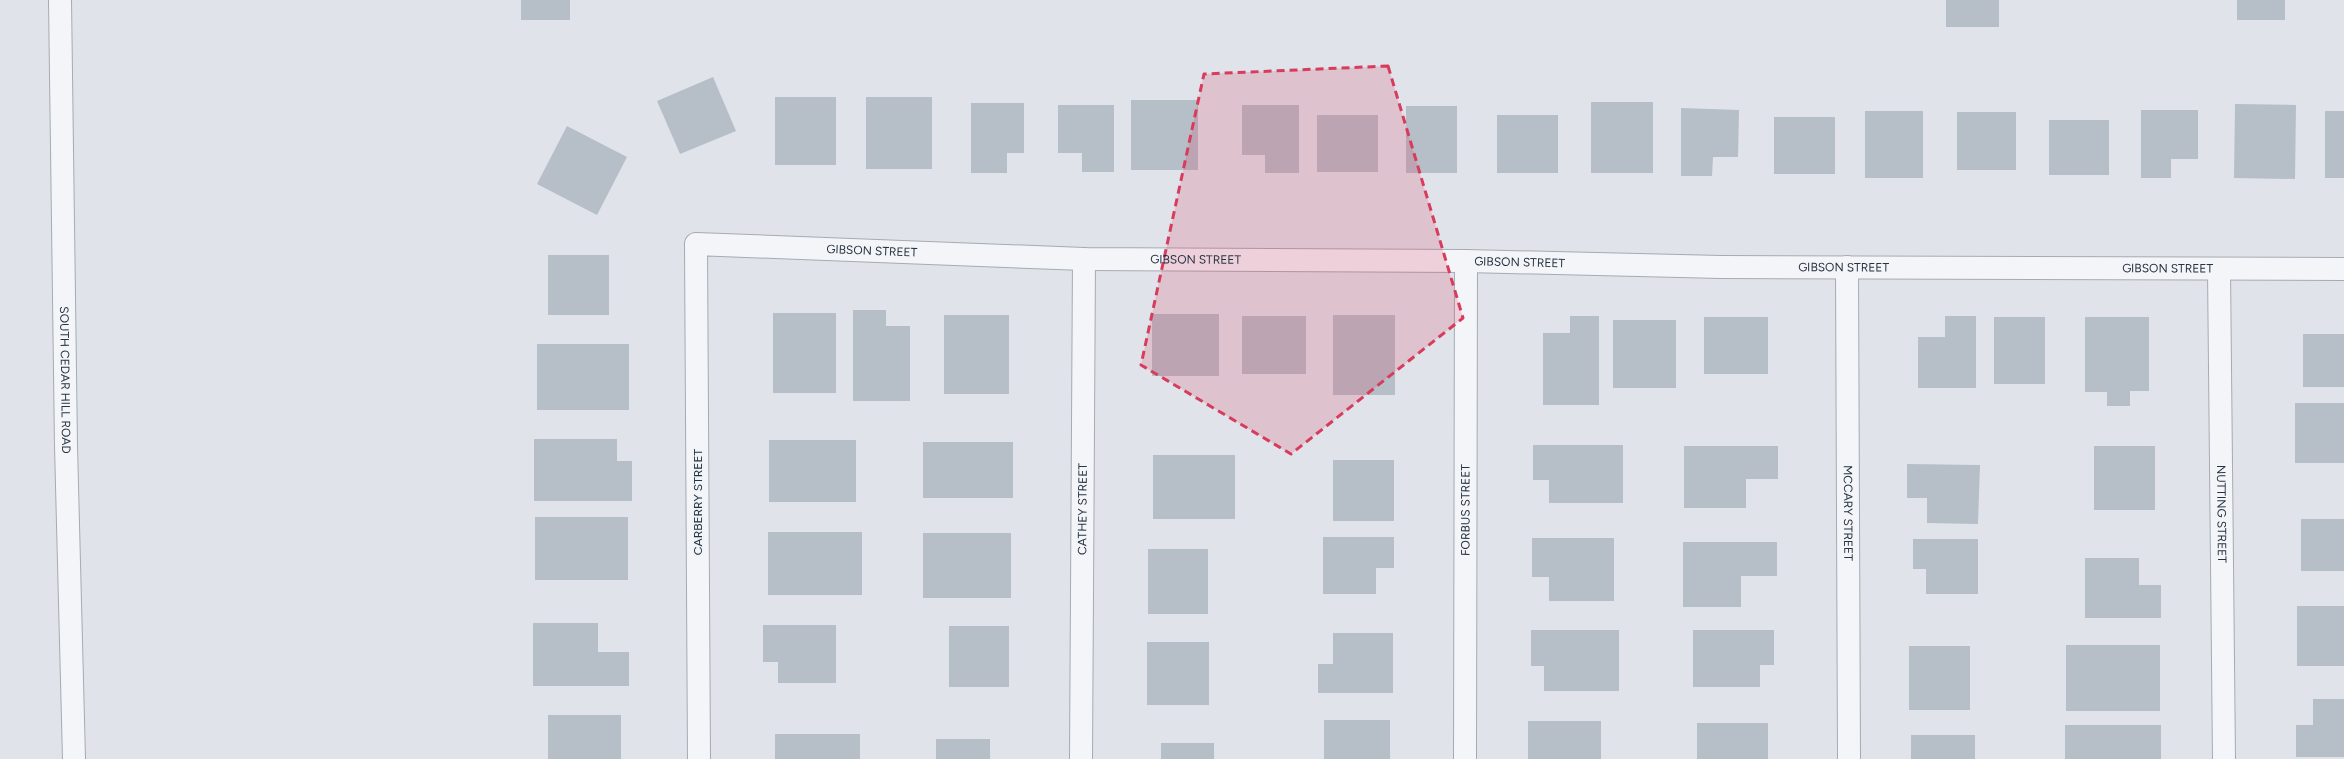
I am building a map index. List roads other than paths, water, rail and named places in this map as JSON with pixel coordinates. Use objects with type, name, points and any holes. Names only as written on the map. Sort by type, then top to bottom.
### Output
[{"type":"street","name":"SOUTH CEDAR HILL ROAD","points":[[60,0],[66,446],[74,759]]},
{"type":"street","name":"GIBSON STREET","points":[[696,244],[1084,259],[1466,261],[1847,267],[2344,269]]},
{"type":"street","name":"CARBERRY STREET","points":[[696,244],[699,759]]},
{"type":"street","name":"CATHEY STREET","points":[[1081,759],[1084,259]]},
{"type":"street","name":"FORBUS STREET","points":[[1466,261],[1466,759]]},
{"type":"street","name":"MCCARY STREET","points":[[1847,267],[1849,759]]},
{"type":"street","name":"NUTTING STREET","points":[[2218,269],[2224,759]]}]
